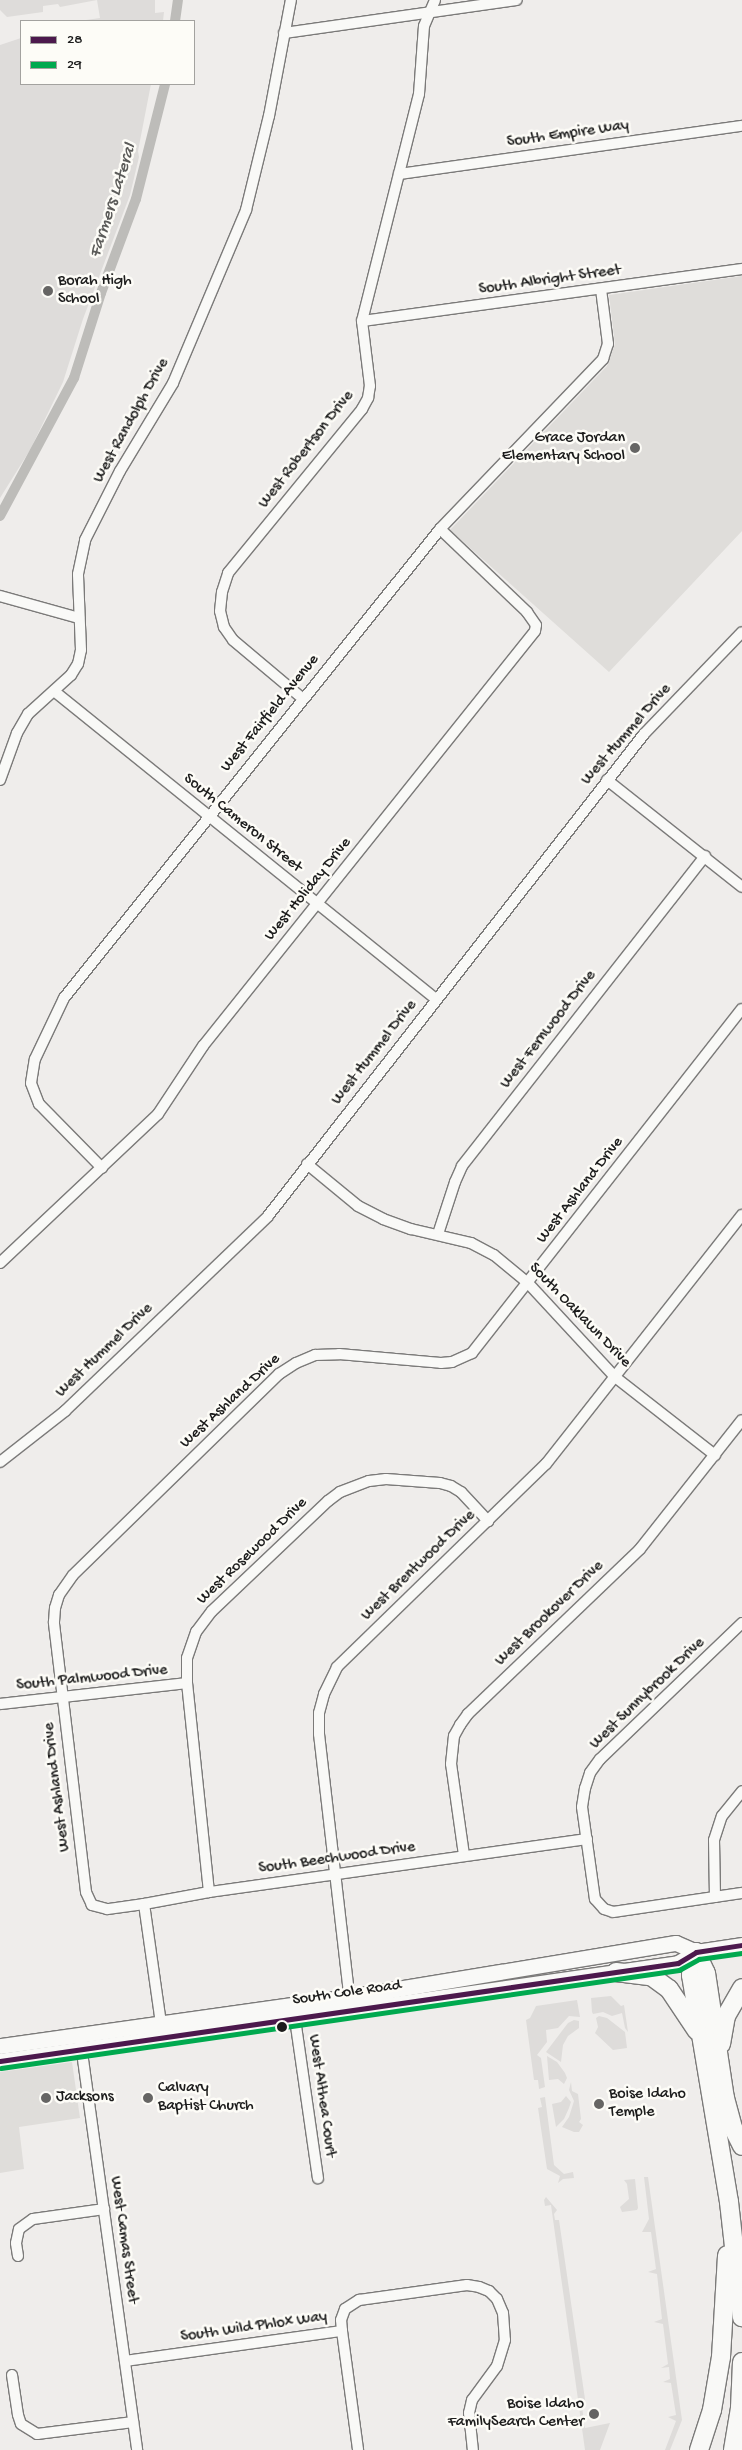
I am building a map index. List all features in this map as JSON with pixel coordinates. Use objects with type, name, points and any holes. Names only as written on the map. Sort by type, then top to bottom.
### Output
[{"type":"highway","points":[[696,1952],[691,1975],[729,2202],[742,2317]]},
{"type":"highway","points":[[696,1952],[706,1974],[733,2128],[742,2146]]},
{"type":"highway","points":[[616,1972],[651,1976],[669,1989],[702,2037]]},
{"type":"highway","points":[[719,2054],[726,2016],[742,1988]]},
{"type":"highway","points":[[699,2450],[712,2410],[721,2357],[729,2202]]},
{"type":"highway","points":[[733,2450],[740,2408],[742,2362]]},
{"type":"main road","name":"South Cole Road","points":[[0,2046],[193,2034],[295,2019],[350,2004],[676,1943],[696,1952]]},
{"type":"main road","name":"South Cole Road","points":[[0,2061],[161,2023],[223,2015],[350,2004],[616,1972],[678,1963],[696,1952],[742,1945]]},
{"type":"main road","points":[[193,2034],[199,2026],[214,2024],[223,2015]]},
{"type":"street","name":"West Randolph Drive","points":[[0,780],[17,733],[28,714],[71,675],[78,664],[81,650],[78,574],[85,540],[120,471],[173,383],[246,210],[269,116],[291,0]]},
{"type":"street","name":"West Robertson Drive","points":[[302,698],[233,640],[224,627],[220,611],[222,592],[228,573],[362,409],[368,398],[370,386],[362,321],[418,94],[424,26],[435,0]]},
{"type":"street","points":[[284,33],[517,0]]},
{"type":"street","name":"South Empire Way","points":[[398,174],[742,126]]},
{"type":"street","name":"South Albright Street","points":[[362,321],[742,269]]},
{"type":"street","name":"West Fairfield Avenue","points":[[102,1168],[39,1104],[31,1083],[35,1059],[72,986],[440,529],[603,359],[608,344],[601,289]]},
{"type":"street","name":"West Holiday Drive","points":[[0,1263],[158,1114],[203,1046],[535,631],[536,625],[527,612],[440,529]]},
{"type":"street","points":[[0,596],[79,618]]},
{"type":"street","name":"West Hummel Drive","points":[[0,1462],[65,1410],[268,1216],[306,1164],[644,734],[742,632]]},
{"type":"street","name":"South Cameron Street","points":[[54,691],[436,999]]},
{"type":"street","points":[[607,780],[742,887]]},
{"type":"street","name":"West Fernwood Drive","points":[[438,1234],[462,1166],[704,856]]},
{"type":"street","name":"West Ashland Drive","points":[[92,1905],[86,1892],[54,1622],[57,1601],[65,1584],[279,1374],[296,1362],[314,1356],[339,1354],[440,1363],[462,1359],[481,1343],[742,1009]]},
{"type":"street","name":"South Oaklawn Drive","points":[[306,1164],[358,1206],[383,1220],[484,1248],[528,1283],[615,1377],[715,1455]]},
{"type":"street","name":"West Brentwood Drive","points":[[350,2004],[319,1734],[319,1713],[324,1694],[337,1667],[546,1464],[742,1215]]},
{"type":"street","name":"West Brookover Drive","points":[[464,1855],[451,1764],[454,1736],[460,1725],[468,1714],[640,1548],[742,1420]]},
{"type":"street","name":"West Rosewood Drive","points":[[209,1892],[187,1683],[187,1658],[196,1632],[212,1611],[328,1501],[340,1492],[369,1481],[386,1479],[440,1483],[451,1486],[460,1492],[488,1521]]},
{"type":"street","name":"West Sunnybrook Drive","points":[[716,1897],[613,1912],[604,1910],[595,1899],[582,1807],[584,1788],[590,1773],[600,1760],[742,1623]]},
{"type":"street","name":"South Palmwood Drive","points":[[0,1704],[187,1683]]},
{"type":"street","points":[[742,1791],[722,1816],[714,1840],[716,1897],[742,1894]]},
{"type":"street","name":"South Beechwood Drive","points":[[92,1905],[107,1909],[209,1892],[587,1839]]},
{"type":"street","points":[[144,1904],[161,2023]]},
{"type":"street","name":"West Althea Court","points":[[295,2019],[318,2178]]},
{"type":"street","name":"West Camas Street","points":[[81,2042],[137,2450]]},
{"type":"street","points":[[18,2256],[16,2242],[19,2229],[33,2219],[104,2209]]},
{"type":"street","name":"South Wild Phlox Way","points":[[125,2361],[342,2331],[341,2320],[345,2309],[360,2300],[467,2285],[479,2286],[489,2291],[497,2299],[503,2312],[505,2340],[497,2366],[472,2400],[469,2413],[473,2450]]},
{"type":"street","points":[[342,2331],[358,2450]]},
{"type":"street","points":[[12,2375],[21,2424],[37,2434],[133,2422]]},
{"type":"shaded area","points":[[0,0],[97,0],[60,7],[58,4],[43,6],[43,12],[7,17],[0,10]]},
{"type":"shaded area","points":[[97,0],[155,0],[155,13],[164,12],[163,20],[86,20],[100,18]]},
{"type":"shaded area","name":"Borah High School","points":[[20,38],[20,85],[151,85],[138,151],[139,157],[130,195],[83,319],[63,382],[30,450],[0,498],[0,45]]},
{"type":"shaded area","name":"Grace Jordan Elementary School","points":[[742,276],[742,531],[609,672],[450,530],[607,366],[615,344],[609,295]]},
{"type":"shaded area","points":[[611,1996],[621,2006],[624,2005],[628,2032],[625,2028],[622,2013],[612,2016],[603,2012],[593,2014],[592,2012],[591,1998]]},
{"type":"shaded area","points":[[577,2000],[580,2017],[569,2016],[558,2028],[546,2030],[547,2042],[537,2055],[541,2058],[545,2087],[539,2089],[538,2080],[534,2080],[526,2020],[530,2018],[536,2006]]},
{"type":"shaded area","points":[[599,2016],[607,2018],[625,2032],[627,2048],[613,2050],[595,2033],[598,2027],[596,2018]]},
{"type":"shaded area","points":[[574,2020],[579,2021],[579,2028],[568,2036],[563,2045],[561,2062],[546,2052],[568,2023]]},
{"type":"shaded area","points":[[547,2056],[557,2062],[565,2073],[567,2078],[564,2084],[558,2079],[549,2080]]},
{"type":"shaded area","points":[[72,2062],[80,2118],[19,2127],[24,2169],[0,2173],[0,2072]]},
{"type":"shaded area","points":[[571,2082],[572,2091],[578,2094],[581,2119],[579,2122],[583,2125],[579,2132],[562,2127],[569,2117],[574,2101],[569,2090]]},
{"type":"shaded area","points":[[566,2096],[571,2102],[564,2119],[556,2127],[552,2104],[561,2102]]},
{"type":"shaded area","points":[[545,2097],[554,2165],[564,2174],[573,2172],[574,2178],[563,2179],[558,2183],[560,2176],[547,2169],[538,2108],[542,2107],[540,2098]]},
{"type":"shaded area","points":[[644,2177],[648,2177],[682,2420],[670,2450],[665,2450],[676,2421],[668,2417],[676,2415],[671,2383],[663,2382],[670,2379],[669,2367],[661,2368],[668,2364],[663,2324],[654,2322],[662,2319],[657,2274],[648,2272],[656,2269],[651,2232],[642,2232],[649,2219]]},
{"type":"shaded area","points":[[635,2179],[638,2208],[637,2210],[622,2212],[620,2207],[629,2199],[627,2184],[624,2180]]},
{"type":"shaded area","points":[[546,2197],[557,2210],[554,2214],[555,2220],[559,2220],[586,2406],[582,2407],[585,2428],[610,2423],[600,2450],[585,2450],[551,2205],[545,2206],[544,2200]]},
{"type":"waterway","name":"Farmers Lateral","points":[[175,20],[178,0]]},
{"type":"waterway","name":"Farmers Lateral","points":[[0,516],[74,378],[101,293],[136,199],[165,85]]},
{"type":"transit line","name":"28","points":[[0,2061],[678,1963],[696,1952],[742,1945]]},
{"type":"transit line","name":"29","points":[[1,2068],[679,1970],[699,1959],[742,1953]]},
{"type":"place","name":"Borah High School","points":[[48,291]]},
{"type":"place","name":"Grace Jordan Elementary School","points":[[635,448]]},
{"type":"place","name":"Jacksons","points":[[46,2098]]},
{"type":"place","name":"Calvary Baptist Church","points":[[148,2098]]},
{"type":"place","name":"Boise Idaho Temple","points":[[599,2104]]},
{"type":"place","name":"Boise Idaho FamilySearch Center","points":[[594,2414]]}]
